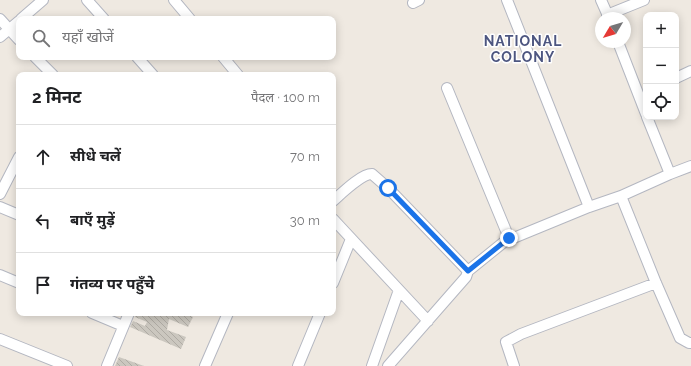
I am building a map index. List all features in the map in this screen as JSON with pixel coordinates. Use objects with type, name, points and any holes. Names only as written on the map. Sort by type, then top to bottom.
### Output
[{"type":"street","points":[[25,16],[43,0]]},
{"type":"street","points":[[87,0],[101,16]]},
{"type":"street","points":[[174,0],[187,16]]},
{"type":"street","points":[[507,0],[589,207]]},
{"type":"street","points":[[601,0],[606,12]]},
{"type":"street","points":[[617,12],[644,0]]},
{"type":"street","points":[[0,19],[16,37]]},
{"type":"street","points":[[0,37],[16,23]]},
{"type":"street","points":[[621,48],[642,92]]},
{"type":"street","points":[[39,60],[50,72]]},
{"type":"street","points":[[140,60],[150,72]]},
{"type":"street","points":[[226,60],[236,72]]},
{"type":"street","points":[[679,77],[691,71]]},
{"type":"street","points":[[447,88],[509,238]]},
{"type":"street","points":[[648,120],[670,174]]},
{"type":"street","points":[[0,194],[16,162]]},
{"type":"street","points":[[388,366],[466,277],[468,271],[509,238],[516,238],[691,166]]},
{"type":"street","points":[[336,198],[359,179],[367,174],[372,174],[388,188],[468,271]]},
{"type":"street","points":[[621,196],[680,338],[691,343]]},
{"type":"street","points":[[0,207],[16,214]]},
{"type":"street","points":[[336,222],[428,321]]},
{"type":"street","points":[[336,275],[351,239]]},
{"type":"street","points":[[0,275],[16,282]]},
{"type":"street","points":[[514,366],[506,342],[521,334],[656,283]]},
{"type":"street","points":[[372,366],[399,290]]},
{"type":"street","points":[[99,316],[124,326]]},
{"type":"street","points":[[107,366],[128,316]]},
{"type":"street","points":[[205,366],[227,316]]},
{"type":"street","points":[[298,366],[319,316]]},
{"type":"street","points":[[0,339],[67,366]]},
{"type":"building","points":[[135,317],[193,317],[188,327],[169,319],[167,330],[186,337],[181,349],[130,327],[133,321],[145,326],[147,322]]},
{"type":"building","points":[[119,357],[144,366],[115,366]]},
{"type":"district","name":"NATIONAL COLONY","points":[[523,50]]},
{"type":"route","points":[[388,188],[468,271],[509,238]]}]
